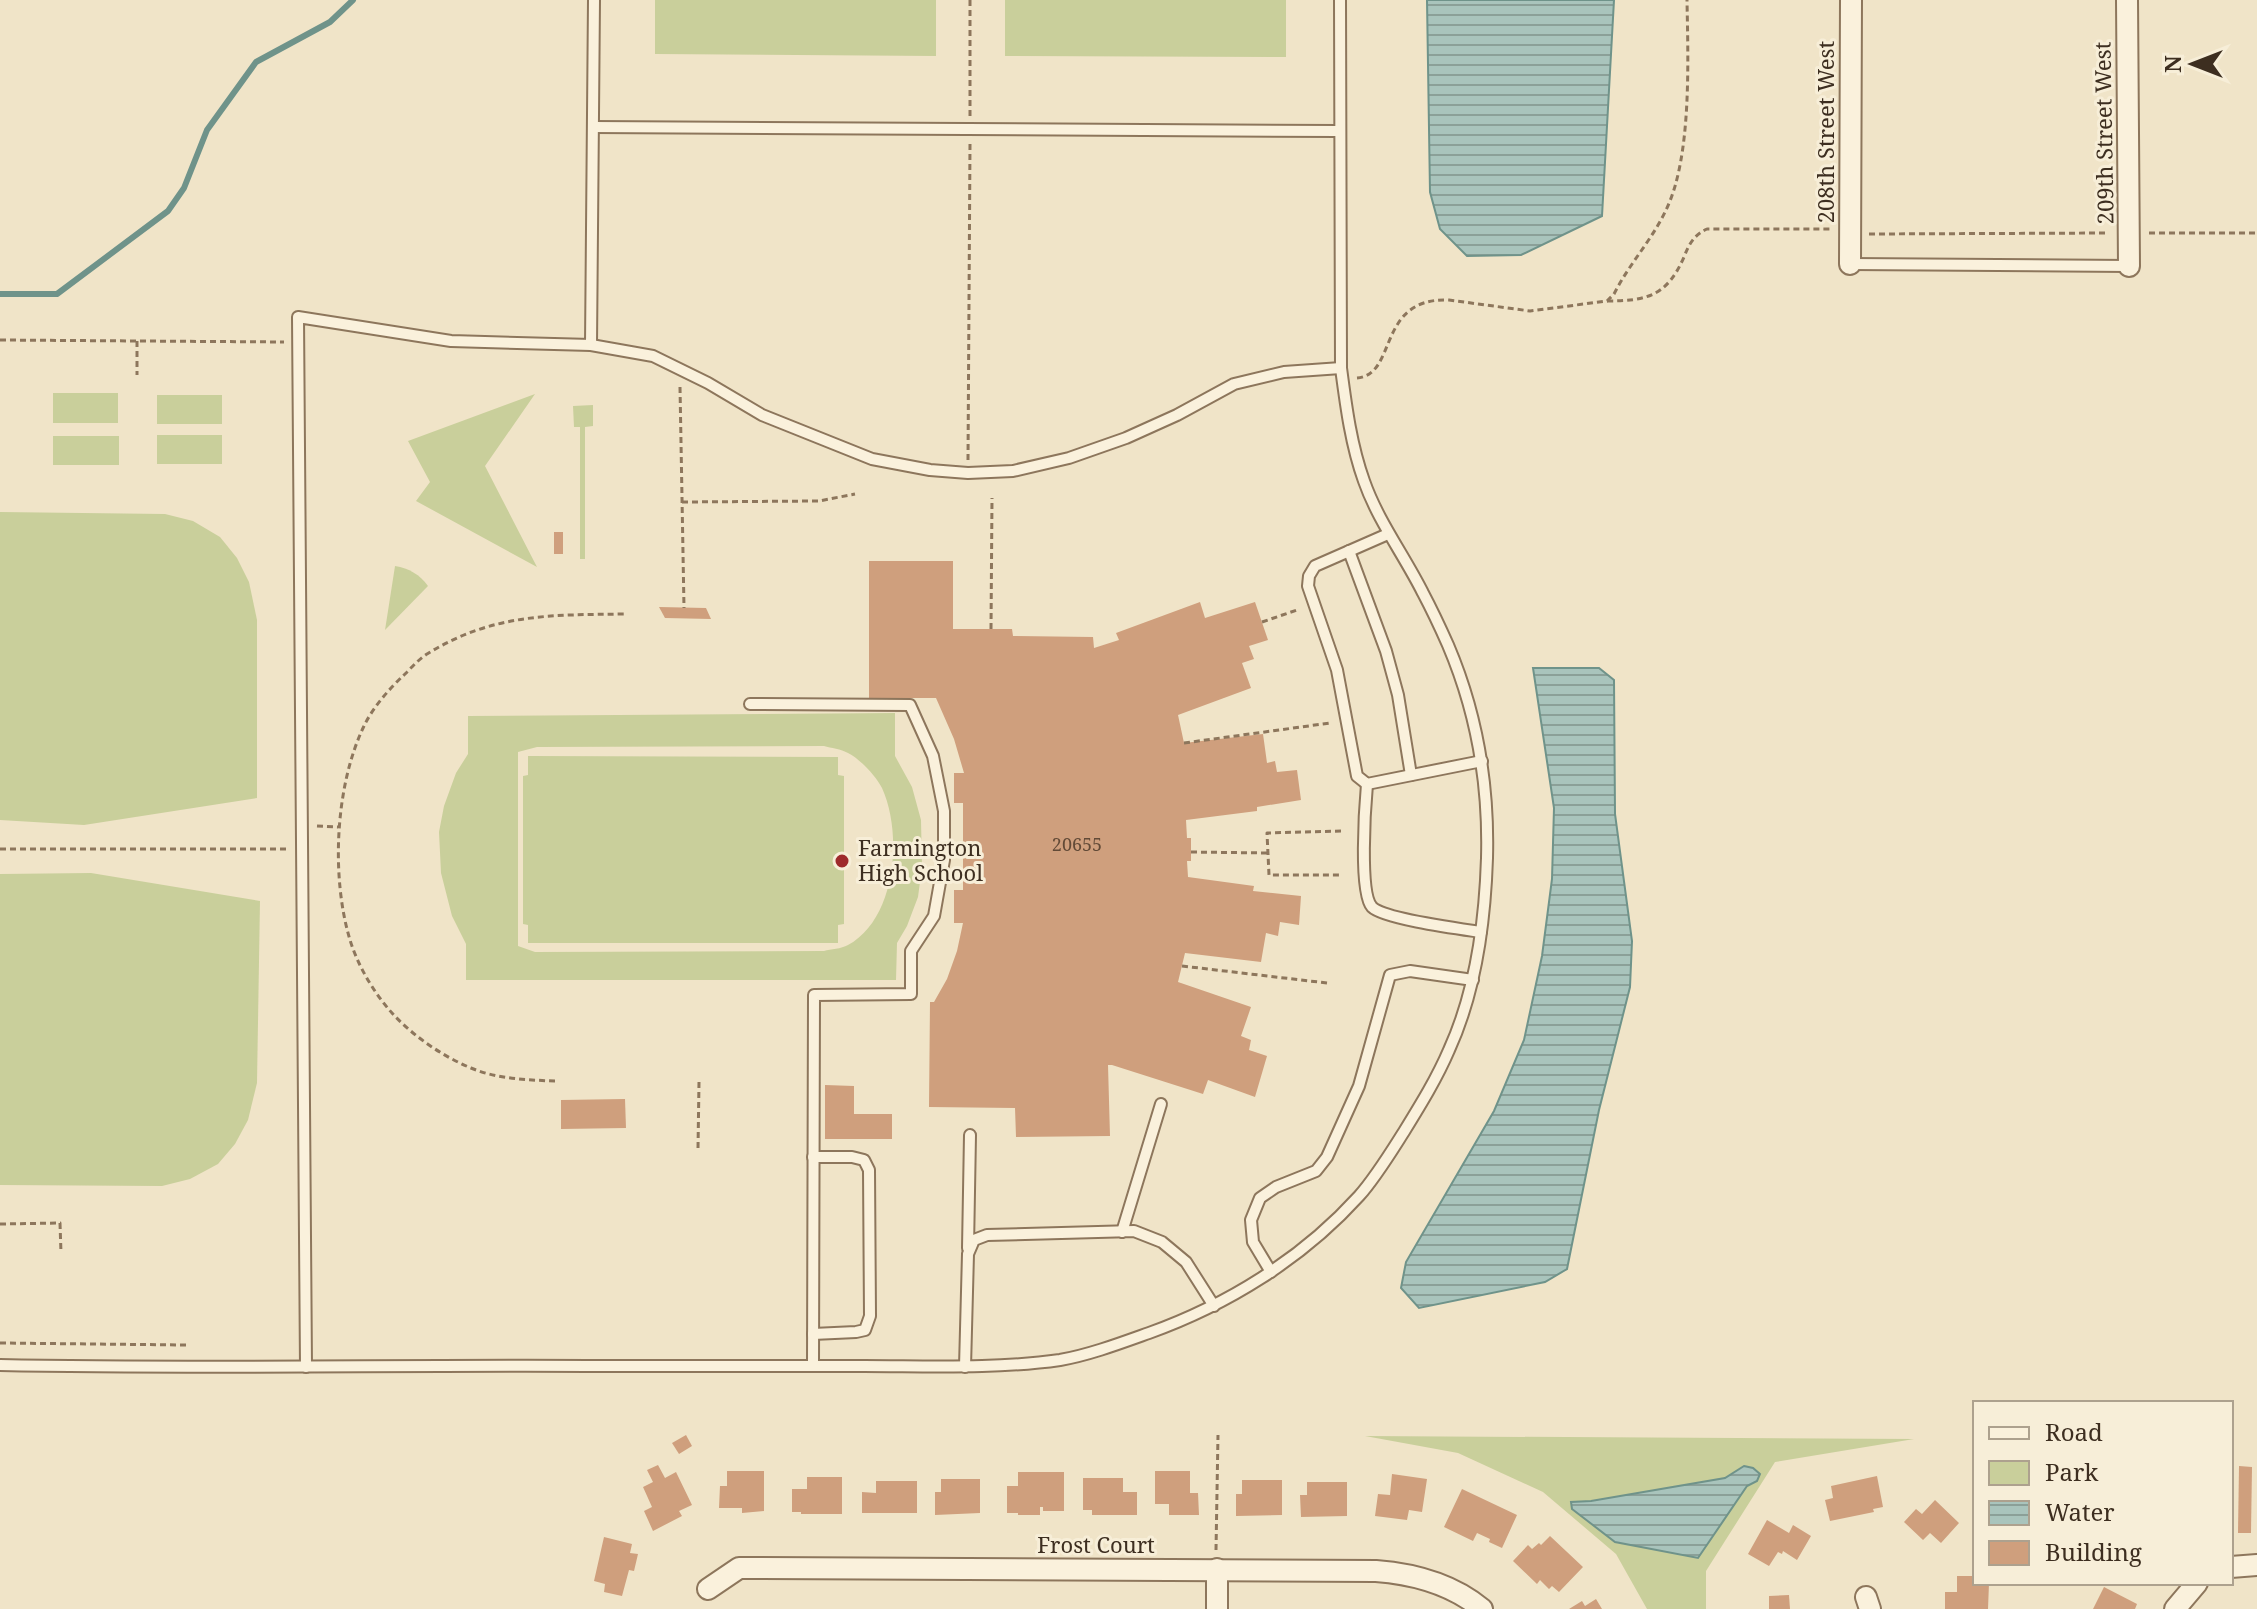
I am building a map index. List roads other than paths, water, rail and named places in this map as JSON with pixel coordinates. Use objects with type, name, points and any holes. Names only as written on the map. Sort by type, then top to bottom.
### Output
[{"type":"street","name":"208th Street West","points":[[1850,264],[1851,0]]},
{"type":"street","name":"209th Street West","points":[[2127,0],[2129,266]]},
{"type":"street","points":[[2233,1567],[2257,1565]]},
{"type":"street","name":"Frost Court","points":[[708,1589],[739,1568],[1393,1572],[1434,1582],[1471,1600],[1482,1609]]},
{"type":"street","points":[[1217,1569],[1217,1609]]},
{"type":"street","points":[[2175,1609],[2195,1585]]},
{"type":"lane","points":[[591,345],[594,0]]},
{"type":"lane","points":[[0,1365],[165,1368],[965,1367],[1063,1359],[1133,1339],[1214,1306],[1271,1272],[1322,1233],[1362,1193],[1427,1094],[1452,1045],[1473,980],[1481,932],[1487,864],[1487,814],[1482,761],[1471,709],[1449,647],[1423,591],[1388,534],[1365,483],[1353,442],[1341,368],[1340,0]]},
{"type":"lane","points":[[593,127],[1339,131]]},
{"type":"lane","points":[[1850,264],[2129,266]]},
{"type":"lane","points":[[306,1367],[298,317],[451,341],[591,345],[653,356],[762,415],[872,459],[930,470],[968,473],[1013,471],[1069,458],[1164,421],[1234,384],[1284,372],[1341,368]]},
{"type":"lane","points":[[1367,784],[1357,776],[1337,670],[1308,586],[1315,566],[1388,534]]},
{"type":"lane","points":[[1349,551],[1386,651],[1398,695],[1411,775]]},
{"type":"lane","points":[[750,704],[910,705],[933,756],[944,811],[944,860],[934,916],[911,951],[911,994],[814,995],[813,1366]]},
{"type":"lane","points":[[1367,784],[1482,761]]},
{"type":"lane","points":[[1367,784],[1364,816],[1366,894],[1373,908],[1390,916],[1481,932]]},
{"type":"lane","points":[[1271,1272],[1253,1242],[1251,1220],[1260,1198],[1276,1187],[1316,1171],[1327,1157],[1359,1086],[1390,975],[1410,971],[1473,980]]},
{"type":"lane","points":[[1122,1232],[1161,1104]]},
{"type":"lane","points":[[965,1367],[970,1135]]},
{"type":"lane","points":[[813,1157],[852,1157],[864,1160],[869,1170],[870,1301],[870,1316],[865,1330],[813,1334]]},
{"type":"lane","points":[[968,1254],[974,1240],[987,1235],[1134,1231],[1162,1242],[1186,1262],[1214,1306]]},
{"type":"water","points":[[1427,0],[1614,0],[1602,216],[1521,255],[1467,256],[1440,229],[1430,192]]},
{"type":"water","points":[[1533,668],[1599,668],[1614,680],[1615,814],[1632,941],[1630,987],[1599,1110],[1567,1269],[1545,1282],[1419,1308],[1401,1288],[1406,1262],[1494,1111],[1524,1040],[1542,956],[1552,879],[1554,808]]},
{"type":"water","points":[[1744,1466],[1760,1474],[1757,1481],[1747,1486],[1698,1558],[1615,1542],[1572,1509],[1571,1502],[1725,1478]]},
{"type":"waterway","points":[[0,294],[57,294],[168,211],[184,188],[207,130],[256,62],[330,22],[353,0]]},
{"type":"place","name":"Farmington High School","points":[[842,861]]}]
